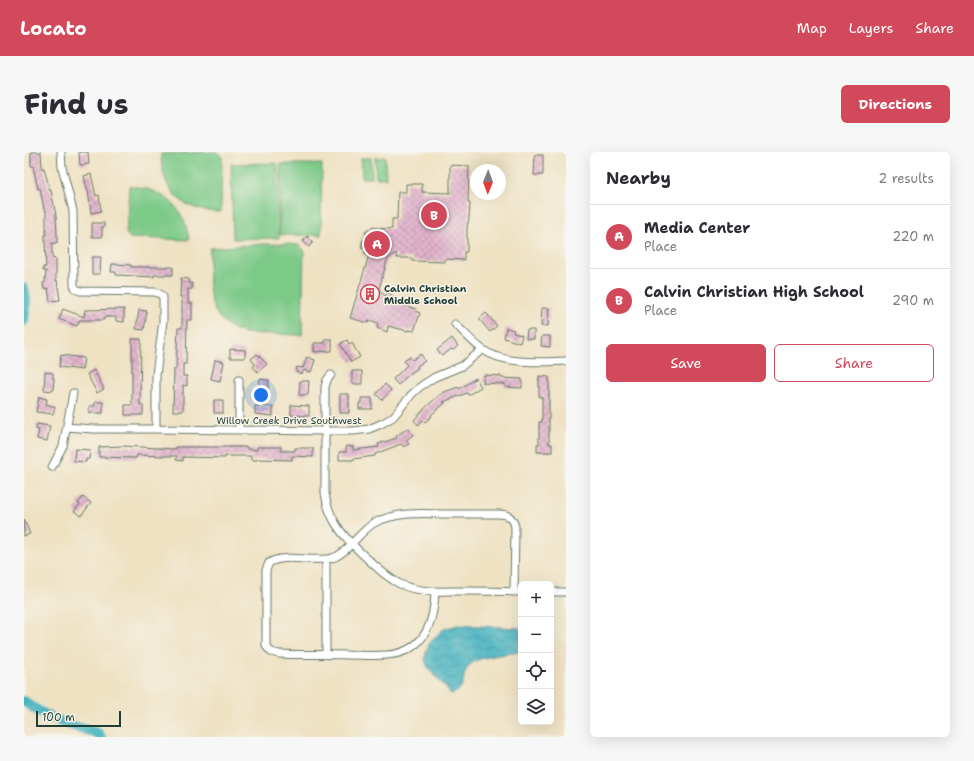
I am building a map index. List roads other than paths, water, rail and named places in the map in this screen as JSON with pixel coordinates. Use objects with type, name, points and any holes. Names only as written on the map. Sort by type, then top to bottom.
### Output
[{"type":"street","points":[[61,152],[62,167],[70,194],[74,216],[74,284],[76,289],[80,291],[155,292],[160,294],[162,297],[163,321],[156,376],[156,430]]},
{"type":"street","points":[[455,324],[482,350],[502,358],[519,361],[566,361]]},
{"type":"street","name":"Willow Creek Drive Southwest","points":[[68,426],[156,430],[363,430],[373,428],[383,423],[397,413],[412,394],[421,386],[435,377],[462,366],[482,350]]},
{"type":"street","points":[[331,375],[327,380],[325,387],[324,484],[327,504],[335,523],[341,532],[351,543],[385,574],[395,582],[412,589],[436,591],[518,592],[515,527],[512,518],[505,514],[417,513],[397,515],[386,518],[372,525],[360,534],[351,543],[340,555],[334,558],[279,559],[271,562],[267,566],[267,647],[270,651],[279,654],[386,655],[399,652],[410,647],[421,639],[431,624],[436,591]]},
{"type":"street","points":[[239,380],[239,430]]},
{"type":"street","points":[[52,467],[63,446],[68,426],[73,393]]},
{"type":"street","points":[[326,559],[326,654]]},
{"type":"street","points":[[554,592],[566,592]]},
{"type":"water","points":[[458,625],[518,628],[518,652],[488,657],[472,663],[465,672],[460,688],[451,694],[428,668],[425,659],[429,644],[441,631]]},
{"type":"waterway","points":[[24,288],[26,300],[24,321]]},
{"type":"waterway","points":[[24,701],[50,717],[98,733],[101,737]]},
{"type":"place","name":"Calvin Christian High School","points":[[434,215]]},
{"type":"place","name":"Media Center","points":[[377,244]]},
{"type":"place","name":"Calvin Christian Middle School","points":[[370,294]]}]
